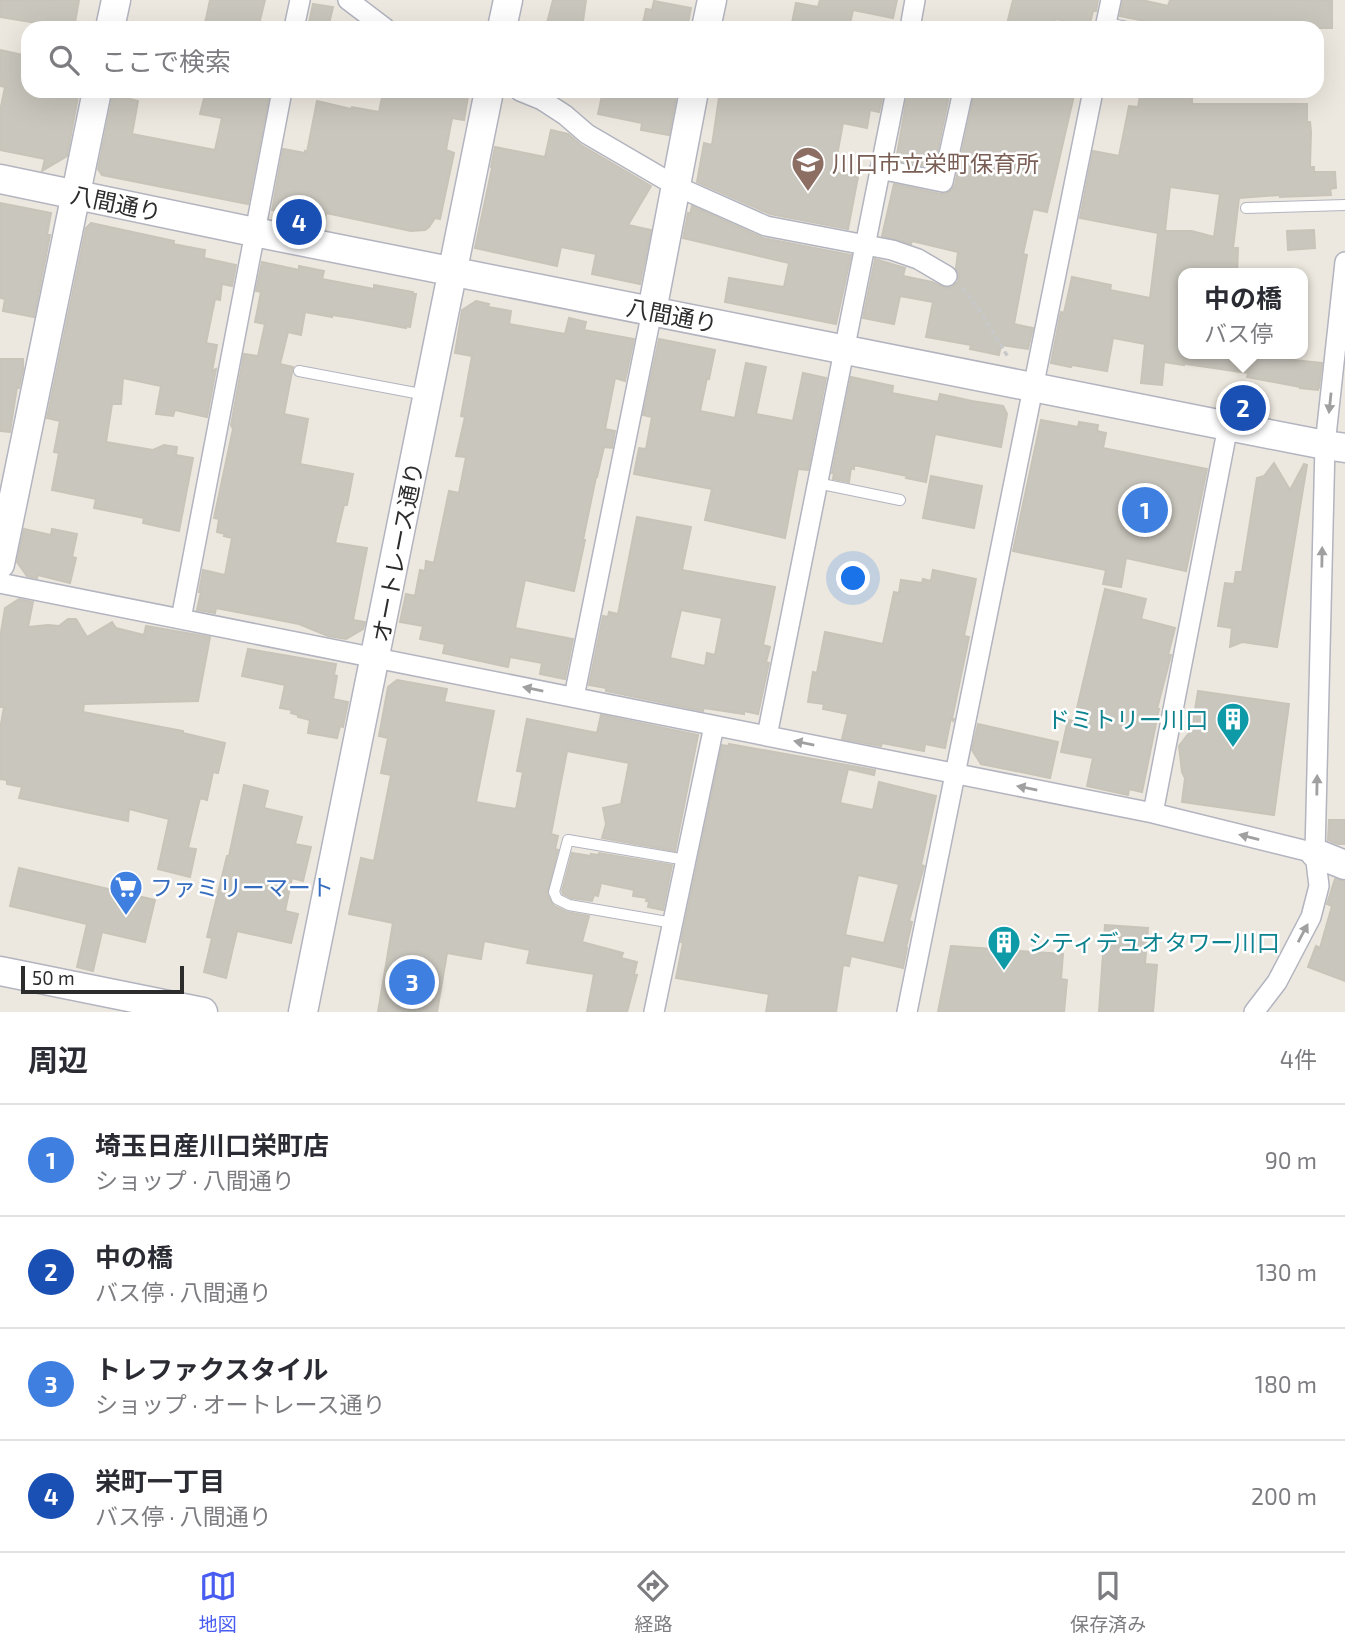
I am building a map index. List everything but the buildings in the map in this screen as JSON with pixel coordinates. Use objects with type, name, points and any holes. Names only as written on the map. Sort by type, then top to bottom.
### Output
[{"type":"street","points":[[112,21],[116,0]]},
{"type":"street","points":[[296,21],[300,0]]},
{"type":"street","points":[[348,0],[375,21]]},
{"type":"street","points":[[504,21],[508,0]]},
{"type":"street","points":[[708,21],[712,0]]},
{"type":"street","points":[[910,21],[915,0]]},
{"type":"street","points":[[1107,21],[1111,0]]},
{"type":"street","points":[[0,564],[96,98]]},
{"type":"street","points":[[181,619],[281,98]]},
{"type":"street","name":"オートレース通り","points":[[303,1012],[488,98]]},
{"type":"street","points":[[537,98],[565,115],[587,134],[676,186],[766,226],[892,250],[918,259],[947,276]]},
{"type":"street","points":[[575,697],[693,98]]},
{"type":"street","points":[[767,736],[895,98]]},
{"type":"street","points":[[880,169],[943,183],[961,98]]},
{"type":"street","points":[[907,1012],[955,774],[1024,385],[1091,98]]},
{"type":"street","name":"八間通り","points":[[0,179],[1335,447]]},
{"type":"street","points":[[1254,1012],[1277,982],[1311,917],[1319,886],[1315,853],[1345,262]]},
{"type":"street","points":[[1153,813],[1228,426]]},
{"type":"street","points":[[0,583],[1153,813],[1315,853],[1345,865]]},
{"type":"street","points":[[654,1012],[714,726]]},
{"type":"street","points":[[0,971],[203,1012]]},
{"type":"lane","points":[[1246,208],[1345,205]]},
{"type":"lane","points":[[299,371],[428,395]]},
{"type":"lane","points":[[817,483],[900,500]]},
{"type":"lane","points":[[673,923],[569,905],[557,899],[554,892],[568,840],[686,860]]},
{"type":"path","points":[[947,276],[965,291],[987,321],[1024,385]]},
{"type":"place","name":"川口市立栄町保育所","points":[[808,193]]},
{"type":"place","name":"栄町一丁目","points":[[299,222]]},
{"type":"place","name":"中の橋","points":[[1243,408]]},
{"type":"place","name":"埼玉日産川口栄町店","points":[[1145,510]]},
{"type":"place","name":"ドミトリー川口","points":[[1233,749]]},
{"type":"place","name":"ファミリーマート","points":[[126,917]]},
{"type":"place","name":"シティデュオタワー川口","points":[[1004,972]]},
{"type":"place","name":"トレファクスタイル","points":[[412,982]]}]
